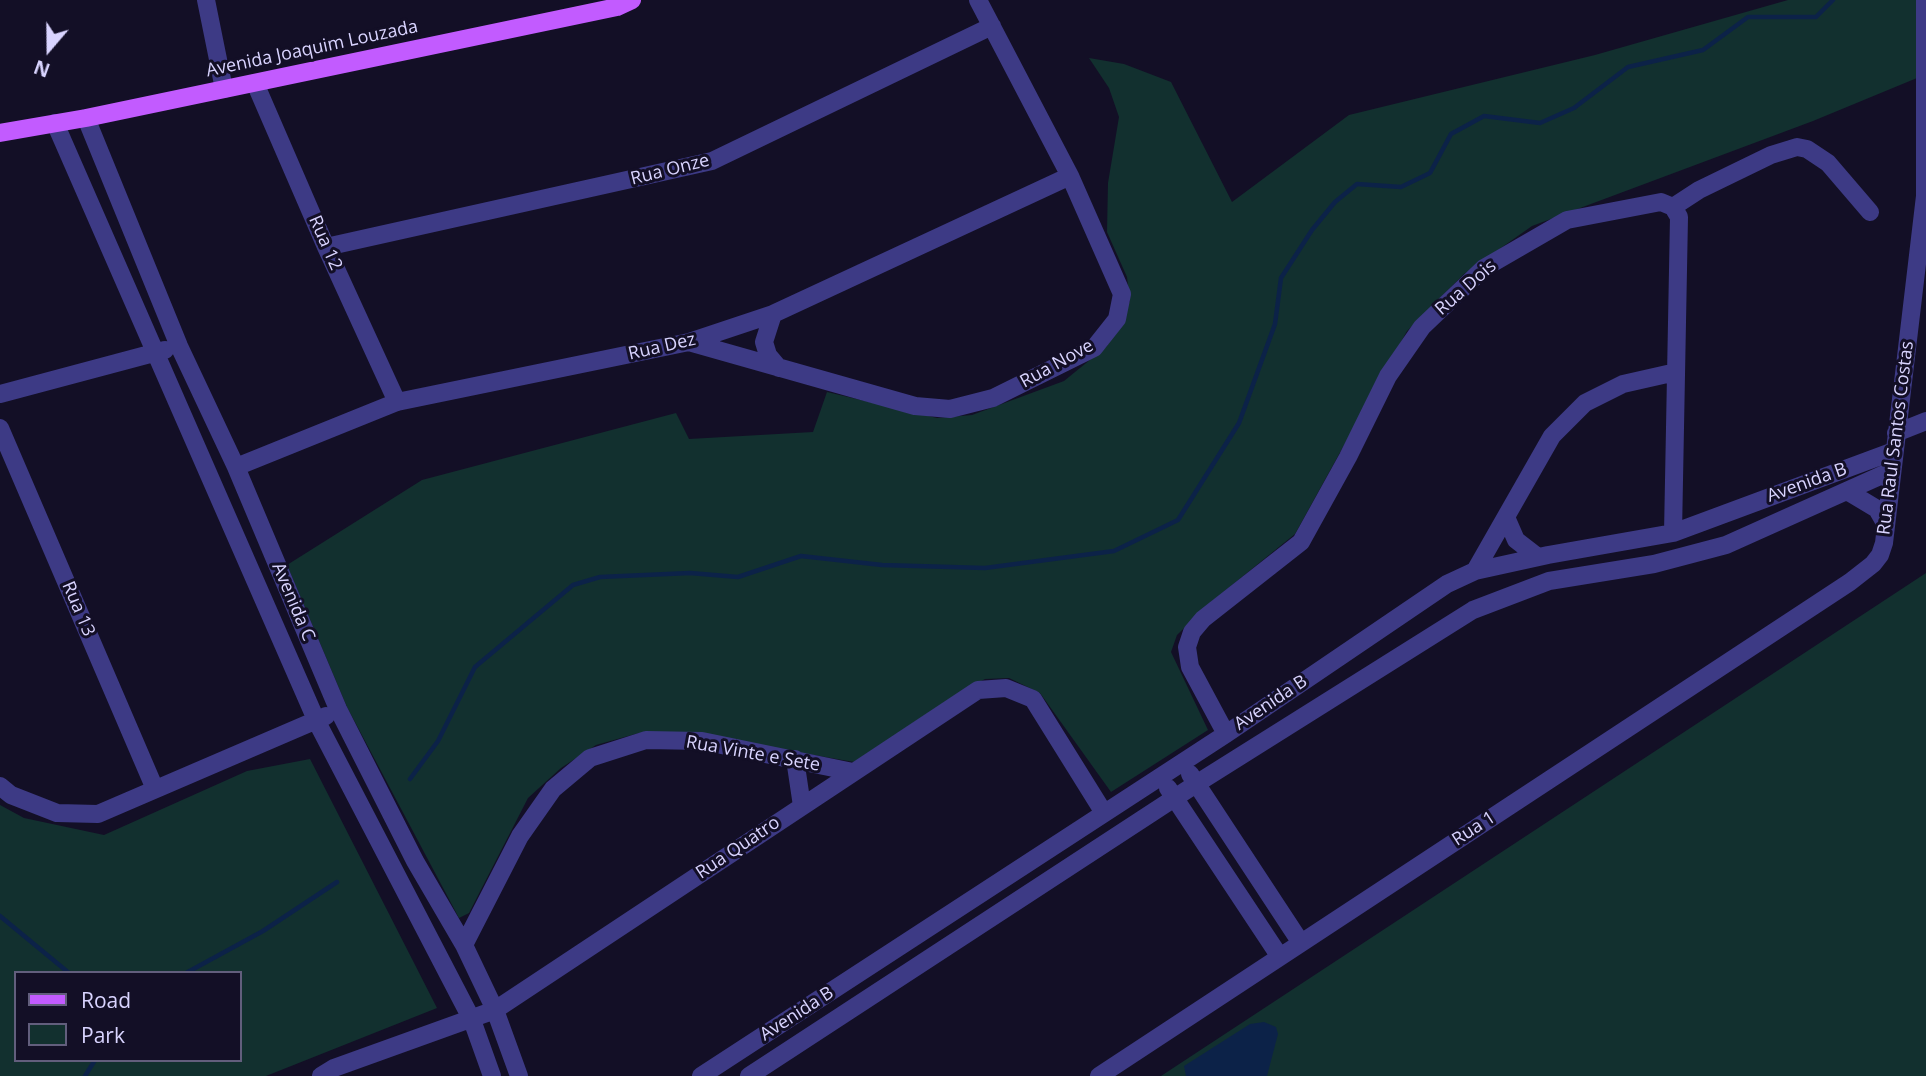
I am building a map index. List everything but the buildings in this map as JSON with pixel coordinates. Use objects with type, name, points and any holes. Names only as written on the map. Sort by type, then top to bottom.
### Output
[{"type":"main road","name":"Avenida Joaquim Louzada","points":[[0,133],[86,118],[617,7],[632,0]]},
{"type":"street","points":[[206,0],[224,89]]},
{"type":"street","name":"Rua Nove","points":[[689,342],[915,405],[950,409],[993,398],[1094,348],[1117,319],[1122,294],[1070,176],[978,0]]},
{"type":"street","name":"Rua Raul Santos Costas","points":[[1850,582],[1880,555],[1885,523],[1925,196],[1925,0]]},
{"type":"street","name":"Rua Onze","points":[[326,247],[712,161],[992,26]]},
{"type":"street","name":"Rua 12","points":[[255,83],[397,402]]},
{"type":"street","name":"Avenida C","points":[[86,118],[178,346],[236,467],[338,709],[415,861],[464,945],[495,1010],[519,1076]]},
{"type":"street","name":"Avenida C","points":[[55,123],[317,722],[472,1020],[492,1076]]},
{"type":"street","points":[[1673,533],[1679,217],[1673,207],[1699,190],[1771,155],[1797,147],[1807,149],[1828,163],[1871,212]]},
{"type":"street","name":"Rua Dez","points":[[236,467],[397,402],[689,342],[773,314],[1070,176]]},
{"type":"street","name":"Rua Dois","points":[[1226,734],[1190,667],[1186,648],[1192,632],[1203,619],[1301,542],[1348,457],[1388,376],[1422,327],[1484,268],[1567,220],[1661,202],[1673,207]]},
{"type":"street","points":[[773,314],[764,342],[768,355],[779,368]]},
{"type":"street","points":[[0,394],[178,346]]},
{"type":"street","points":[[1475,571],[1552,436],[1585,403],[1623,384],[1676,372]]},
{"type":"street","name":"Avenida B","points":[[701,1076],[1226,734],[1447,584],[1475,571],[1673,533],[1895,442],[1926,421]]},
{"type":"street","name":"Rua 13","points":[[0,428],[155,789]]},
{"type":"street","name":"Avenida B","points":[[749,1076],[1174,798],[1473,610],[1549,581],[1654,564],[1726,545],[1891,471]]},
{"type":"street","points":[[1847,491],[1877,509],[1885,523]]},
{"type":"street","points":[[1506,517],[1516,540],[1538,557]]},
{"type":"street","name":"Rua 1","points":[[1098,1076],[1850,582]]},
{"type":"street","name":"Rua Quatro","points":[[321,1076],[334,1068],[495,1010],[978,690],[1006,688],[1033,699],[1104,813]]},
{"type":"street","points":[[0,786],[11,795],[57,813],[98,814],[317,722],[338,709]]},
{"type":"street","name":"Rua Vinte e Sete","points":[[464,945],[520,836],[553,789],[590,758],[646,740],[702,741],[853,772]]},
{"type":"street","points":[[795,759],[802,806]]},
{"type":"street","points":[[1182,762],[1301,943]]},
{"type":"street","points":[[1161,776],[1280,957]]},
{"type":"green space","points":[[1788,0],[1918,0],[1917,78],[1813,121],[1532,226],[1464,274],[1407,331],[1295,534],[1211,602],[1177,635],[1171,652],[1208,730],[1111,792],[1040,693],[1009,678],[985,679],[960,692],[854,762],[681,732],[639,733],[596,745],[561,768],[528,798],[469,913],[459,918],[347,707],[287,565],[422,480],[676,413],[689,439],[813,432],[827,392],[937,418],[972,415],[1064,381],[1107,346],[1130,301],[1127,277],[1107,232],[1108,183],[1119,117],[1109,88],[1089,58],[1124,64],[1171,82],[1232,202],[1349,115],[1595,55]]},
{"type":"green space","points":[[1926,573],[1926,1076],[1161,1076]]},
{"type":"green space","points":[[310,759],[437,1008],[266,1076],[0,1076],[0,805],[24,818],[104,835],[247,771]]},
{"type":"water","points":[[1264,1022],[1276,1027],[1278,1034],[1267,1076],[1186,1076],[1184,1066],[1250,1024]]},
{"type":"waterway","points":[[410,779],[438,741],[475,667],[573,585],[600,577],[690,573],[738,577],[801,556],[882,565],[985,568],[1114,551],[1178,520],[1239,423],[1275,324],[1281,278],[1312,230],[1335,202],[1357,184],[1401,187],[1430,173],[1451,134],[1484,116],[1540,123],[1574,108],[1628,67],[1703,50],[1748,17],[1816,17],[1833,0]]},
{"type":"waterway","points":[[190,971],[263,931],[337,882]]},
{"type":"waterway","points":[[0,916],[67,971]]},
{"type":"waterway","points":[[85,1076],[94,1062]]}]
